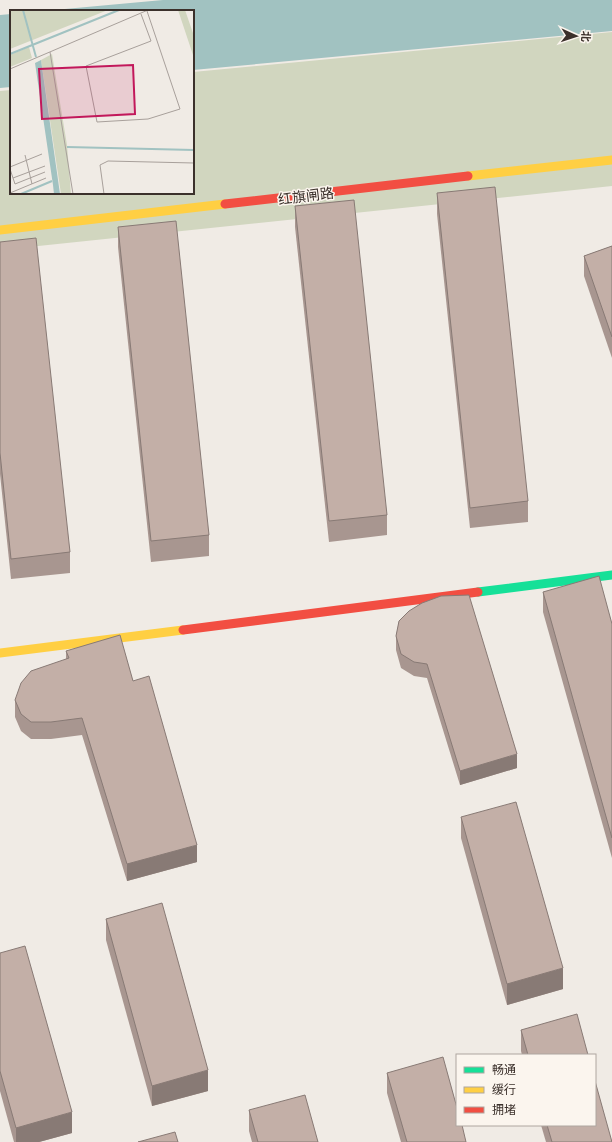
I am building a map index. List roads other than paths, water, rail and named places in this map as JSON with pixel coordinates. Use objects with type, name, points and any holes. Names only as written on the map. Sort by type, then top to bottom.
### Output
[{"type":"street","name":"红旗闸路","points":[[0,230],[612,160]]},
{"type":"street","points":[[0,653],[612,574]]},
{"type":"water","points":[[163,0],[612,0],[612,31],[194,70],[194,10],[54,10]]},
{"type":"water","points":[[10,14],[10,87],[0,88],[0,15]]}]
